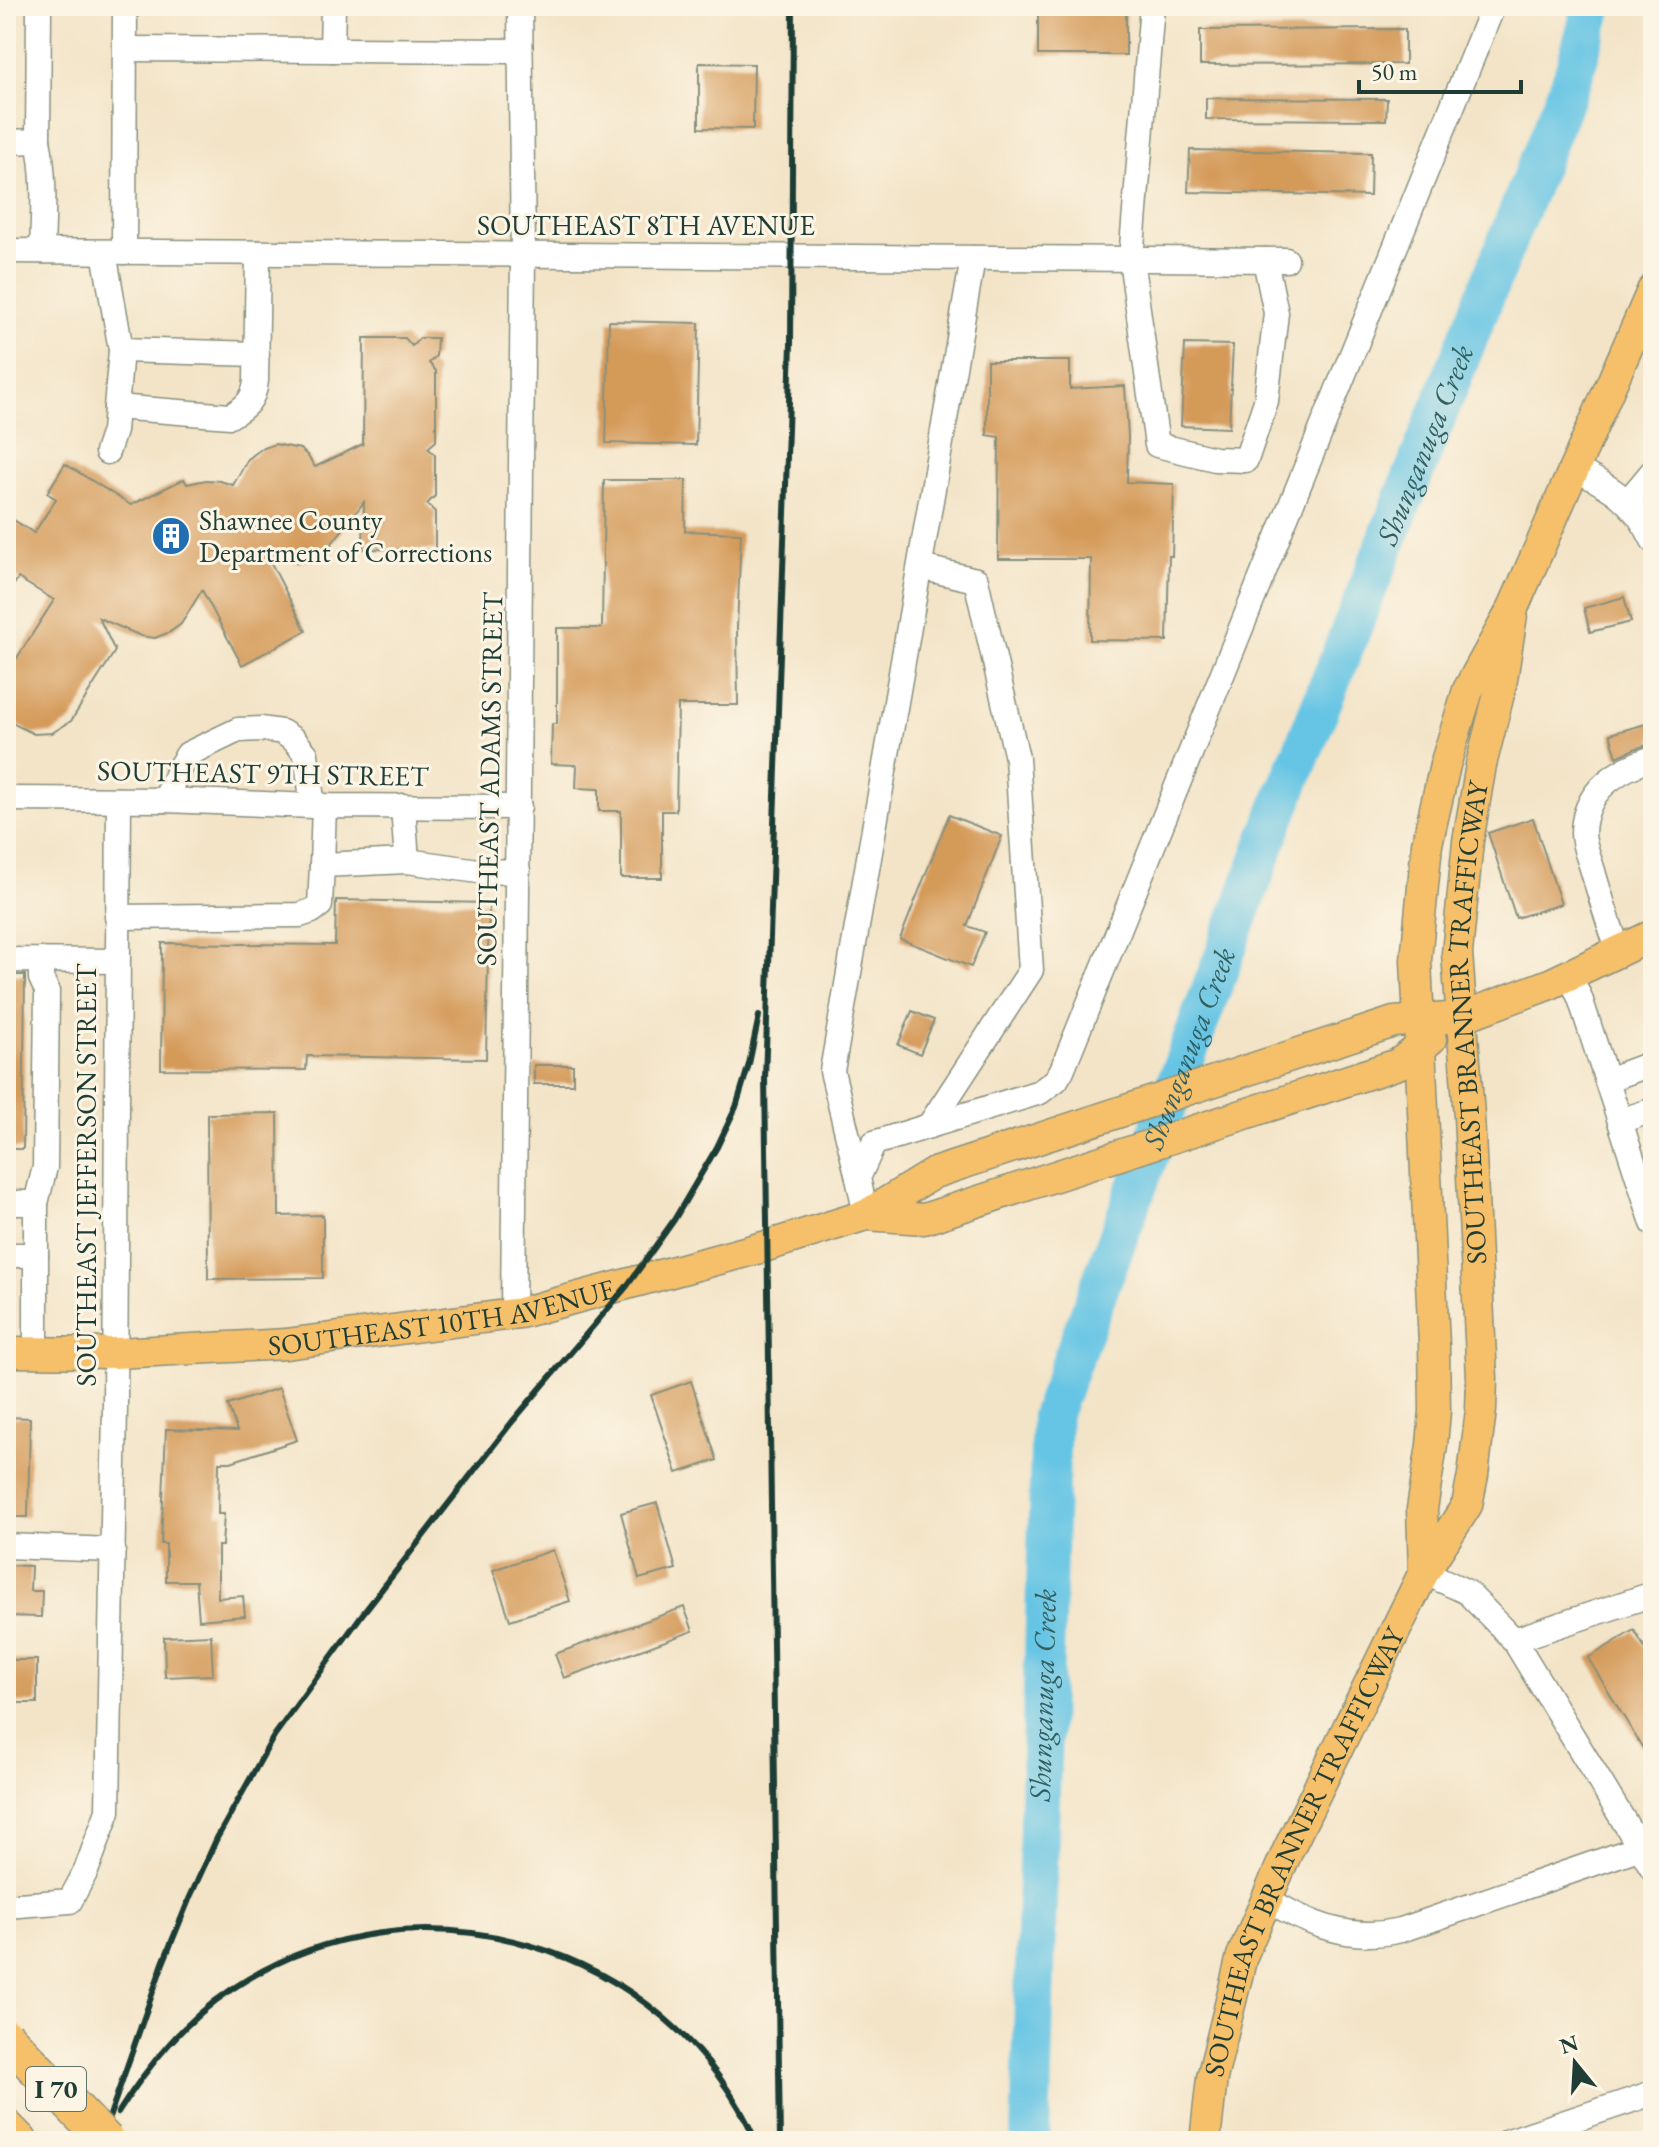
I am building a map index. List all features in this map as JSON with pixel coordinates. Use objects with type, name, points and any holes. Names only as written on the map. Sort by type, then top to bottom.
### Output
[{"type":"highway","name":"I 70","points":[[6,2037],[106,2141]]},
{"type":"highway","name":"I 70","points":[[6,2128],[19,2141]]},
{"type":"main road","name":"SOUTHEAST BRANNER TRAFFICWAY","points":[[1424,1572],[1422,1509],[1435,1411],[1416,960],[1427,844],[1435,804],[1468,690],[1513,608],[1653,291]]},
{"type":"main road","name":"SOUTHEAST BRANNER TRAFFICWAY","points":[[1205,2141],[1212,2078],[1242,1956],[1288,1850],[1424,1572],[1467,1505],[1481,1410],[1482,1378],[1457,953],[1465,865],[1481,765],[1501,686],[1513,608]]},
{"type":"main road","name":"SOUTHEAST 10TH AVENUE","points":[[866,1215],[924,1219],[1398,1064],[1419,1033],[1570,975],[1653,935]]},
{"type":"main road","name":"SOUTHEAST 10TH AVENUE","points":[[6,1352],[116,1353],[286,1344],[513,1313],[627,1286],[866,1215],[934,1173],[1394,1022],[1419,1033]]},
{"type":"street","points":[[39,6],[38,141],[43,191],[42,251]]},
{"type":"street","points":[[107,452],[114,431],[121,350],[114,252],[125,6]]},
{"type":"street","points":[[332,50],[333,6]]},
{"type":"street","name":"SOUTHEAST ADAMS STREET","points":[[513,1313],[523,255],[520,6]]},
{"type":"street","points":[[1131,259],[1152,6]]},
{"type":"street","points":[[858,1178],[874,1143],[1040,1092],[1056,1080],[1062,1070],[1493,6]]},
{"type":"street","points":[[125,49],[520,51]]},
{"type":"street","points":[[6,142],[38,141]]},
{"type":"street","name":"SOUTHEAST 8TH AVENUE","points":[[6,251],[1275,260],[1276,313],[1266,401],[1246,460],[1215,459],[1157,445],[1131,259]]},
{"type":"street","points":[[116,407],[230,416],[245,408],[255,393],[258,253]]},
{"type":"street","points":[[866,1215],[832,1071],[973,258]]},
{"type":"street","points":[[121,350],[257,354]]},
{"type":"street","points":[[1573,468],[1603,483],[1628,501],[1653,540]]},
{"type":"street","points":[[1628,501],[1653,471]]},
{"type":"street","points":[[920,567],[976,580],[1017,758],[1031,970],[929,1126]]},
{"type":"street","points":[[117,917],[300,915],[320,905],[322,865],[318,806],[306,754],[294,740],[282,732],[238,730],[188,754],[165,800]]},
{"type":"street","points":[[1619,951],[1607,921],[1583,836],[1586,811],[1595,792],[1617,774],[1653,758]]},
{"type":"street","name":"SOUTHEAST 9TH STREET","points":[[6,799],[519,807]]},
{"type":"street","name":"SOUTHEAST JEFFERSON STREET","points":[[6,1906],[70,1901],[86,1871],[108,1811],[116,1353],[119,800]]},
{"type":"street","points":[[403,806],[407,861]]},
{"type":"street","points":[[322,865],[407,861],[486,872],[518,871]]},
{"type":"street","points":[[6,960],[117,961]]},
{"type":"street","points":[[36,1352],[36,1203],[45,1167],[47,991],[41,978],[41,960]]},
{"type":"street","points":[[1570,975],[1653,1223]]},
{"type":"street","points":[[1607,1080],[1653,1063]]},
{"type":"street","points":[[1620,1121],[1653,1110]]},
{"type":"street","points":[[6,1203],[36,1203]]},
{"type":"street","points":[[6,1255],[36,1255]]},
{"type":"street","points":[[6,1546],[113,1550]]},
{"type":"street","points":[[1424,1572],[1467,1592],[1514,1640],[1646,1845],[1653,1869]]},
{"type":"street","points":[[1514,1640],[1653,1594]]},
{"type":"street","points":[[1267,1899],[1294,1916],[1341,1932],[1383,1934],[1646,1845]]},
{"type":"street","points":[[1509,2141],[1653,2093]]},
{"type":"building","points":[[1038,6],[1126,6],[1126,55],[1038,55]]},
{"type":"building","points":[[1405,29],[1405,64],[1200,65],[1200,30]]},
{"type":"building","points":[[699,63],[754,64],[753,129],[699,128]]},
{"type":"building","points":[[1206,98],[1387,99],[1386,120],[1206,119]]},
{"type":"building","points":[[1190,150],[1371,153],[1370,196],[1188,192]]},
{"type":"building","points":[[609,321],[699,323],[696,445],[606,443]]},
{"type":"building","name":"Shawnee County Department of Corrections","points":[[364,338],[405,338],[412,346],[420,338],[437,338],[436,356],[429,363],[436,371],[436,441],[428,448],[435,455],[435,496],[427,504],[435,512],[435,550],[363,549],[364,502],[326,551],[314,559],[300,562],[269,559],[306,631],[242,665],[202,590],[181,624],[155,638],[141,636],[99,618],[115,651],[71,721],[52,733],[34,734],[12,723],[6,715],[6,675],[54,600],[18,578],[6,597],[6,515],[34,533],[56,499],[47,493],[65,464],[131,505],[184,479],[187,484],[206,480],[233,485],[248,459],[261,449],[275,444],[300,449],[315,467],[363,444]]},
{"type":"building","points":[[1185,344],[1233,345],[1229,428],[1181,426]]},
{"type":"building","points":[[987,361],[1070,361],[1070,389],[1125,386],[1127,482],[1174,484],[1167,641],[1090,640],[1091,559],[998,559],[999,437],[987,435]]},
{"type":"building","points":[[604,480],[686,480],[685,531],[741,533],[738,705],[678,705],[676,811],[662,811],[662,878],[621,878],[621,811],[599,811],[599,789],[576,788],[577,765],[551,764],[552,724],[557,724],[557,628],[602,628]]},
{"type":"building","points":[[1624,597],[1631,622],[1590,632],[1584,608]]},
{"type":"building","points":[[1653,722],[1653,743],[1617,757],[1610,734]]},
{"type":"building","points":[[949,815],[1002,836],[967,926],[985,932],[971,967],[900,939]]},
{"type":"building","points":[[1533,818],[1561,904],[1516,918],[1488,833]]},
{"type":"building","points":[[336,900],[489,903],[486,1059],[307,1056],[306,1070],[161,1069],[162,943],[335,945]]},
{"type":"building","points":[[6,975],[25,975],[23,1149],[6,1149]]},
{"type":"building","points":[[912,1011],[934,1020],[920,1054],[898,1045]]},
{"type":"building","points":[[534,1065],[573,1065],[573,1084],[534,1084]]},
{"type":"building","points":[[278,1113],[279,1216],[323,1215],[323,1278],[208,1279],[207,1114]]},
{"type":"building","points":[[691,1381],[717,1460],[677,1473],[651,1395]]},
{"type":"building","points":[[279,1388],[297,1440],[231,1462],[219,1462],[218,1514],[224,1514],[222,1546],[218,1546],[218,1598],[243,1596],[245,1616],[199,1620],[196,1581],[166,1581],[166,1544],[161,1544],[166,1429],[237,1431],[228,1405]]},
{"type":"building","points":[[6,1417],[30,1418],[28,1517],[6,1517]]},
{"type":"building","points":[[657,1503],[676,1569],[639,1579],[621,1513]]},
{"type":"building","points":[[553,1550],[570,1601],[510,1620],[493,1570]]},
{"type":"building","points":[[6,1565],[31,1566],[30,1591],[42,1591],[41,1617],[6,1616]]},
{"type":"building","points":[[684,1607],[693,1631],[564,1678],[555,1654]]},
{"type":"building","points":[[1634,1630],[1653,1661],[1653,1765],[1588,1658]]},
{"type":"building","points":[[211,1635],[213,1675],[165,1677],[164,1637]]},
{"type":"building","points":[[6,1660],[37,1660],[37,1703],[6,1703]]},
{"type":"waterway","name":"Shunganuga Creek","points":[[1030,2141],[1051,1416],[1276,817],[1573,76],[1593,6]]},
{"type":"railway","points":[[780,2141],[765,1078],[791,344],[793,6]]},
{"type":"railway","points":[[101,2141],[163,1963],[190,1897],[217,1838],[274,1736],[361,1616],[512,1422],[627,1286],[674,1220],[717,1147],[736,1107],[759,1016]]},
{"type":"railway","points":[[118,2113],[142,2077],[183,2029],[232,1989],[303,1952],[378,1933],[454,1931],[529,1945],[599,1974],[662,2017],[716,2073],[756,2141]]},
{"type":"place","name":"Shawnee County Department of Corrections","points":[[171,536]]}]
